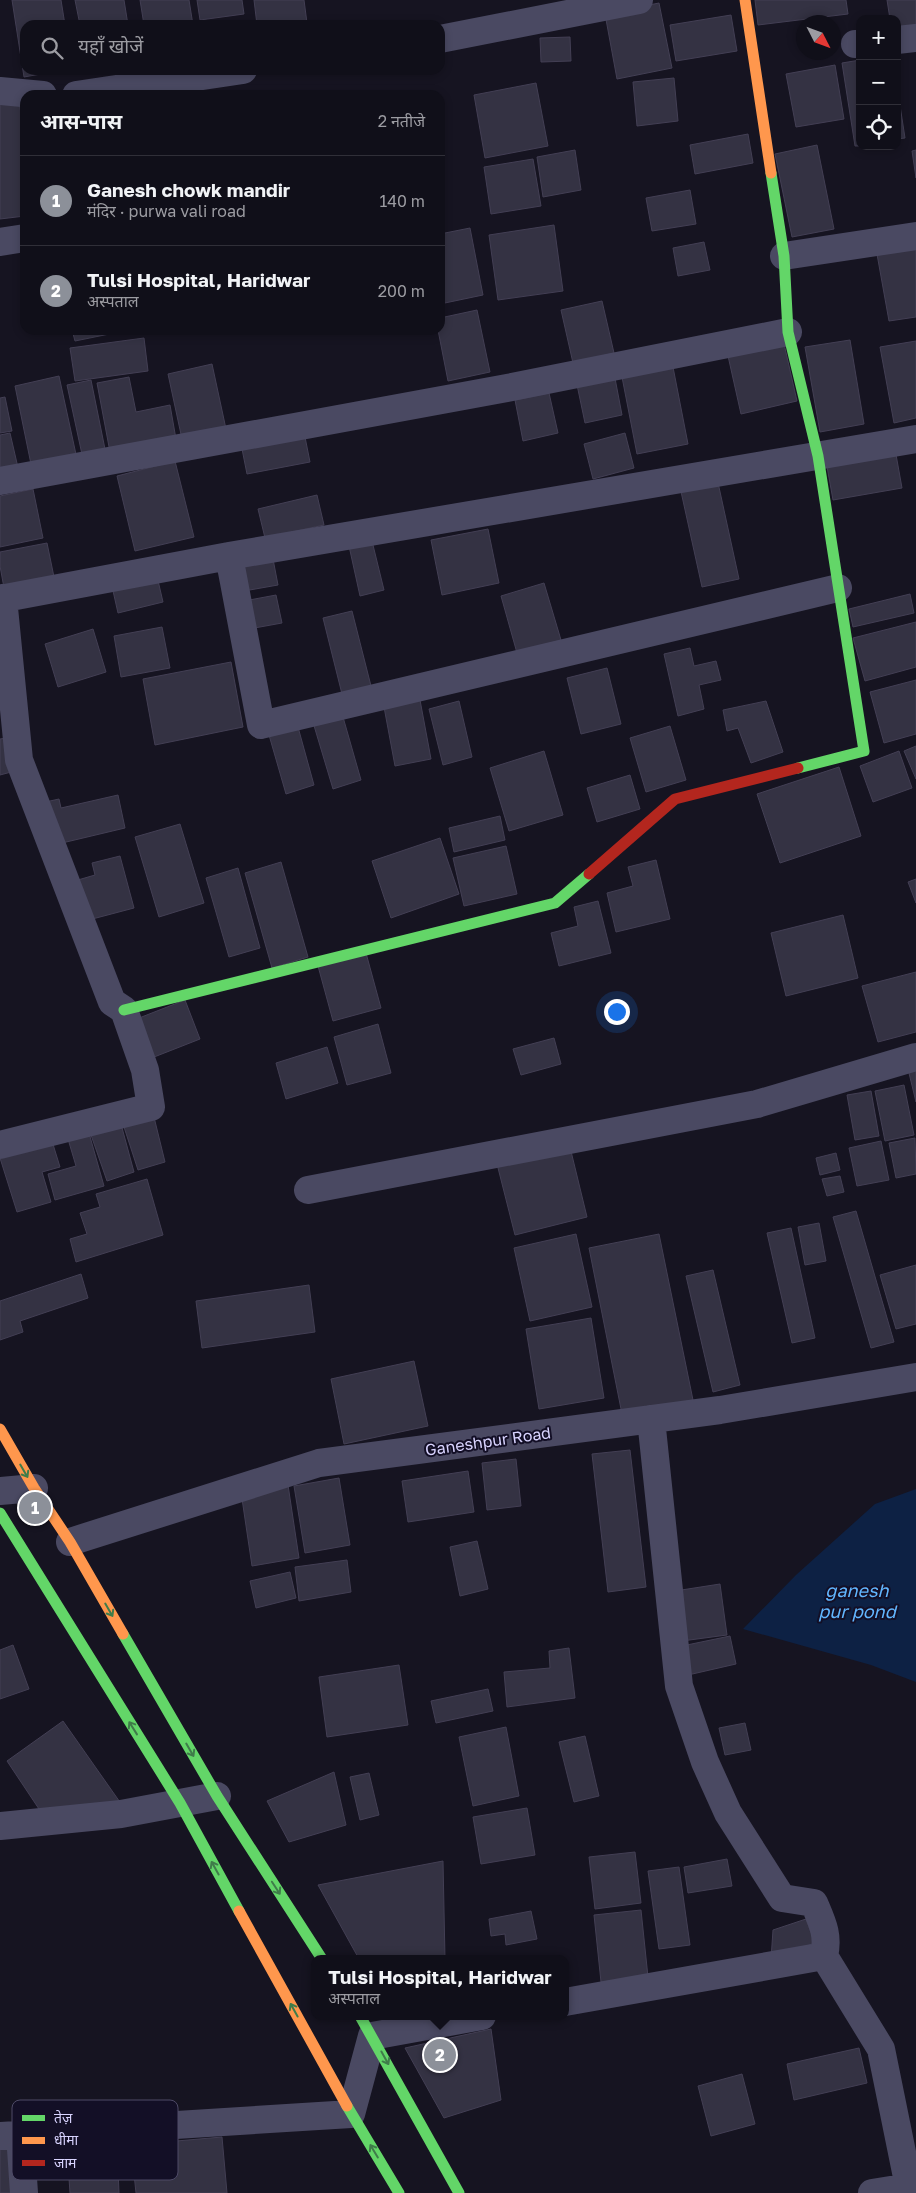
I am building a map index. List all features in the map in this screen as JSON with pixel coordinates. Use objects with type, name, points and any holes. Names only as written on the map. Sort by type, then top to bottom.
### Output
[{"type":"main road","points":[[124,1010],[555,903],[674,799],[864,751],[818,456],[788,332],[784,256],[745,0]]},
{"type":"main road","points":[[0,1429],[34,1488],[70,1542],[217,1796],[319,1955]]},
{"type":"main road","points":[[0,1513],[180,1803],[351,2114],[399,2193]]},
{"type":"main road","points":[[366,2026],[460,2193]]},
{"type":"street","points":[[445,38],[639,0]]},
{"type":"street","points":[[901,40],[916,38]]},
{"type":"street","points":[[109,90],[210,75]]},
{"type":"street","points":[[0,90],[20,92]]},
{"type":"street","points":[[784,256],[916,236]]},
{"type":"street","points":[[0,242],[20,239]]},
{"type":"street","points":[[0,481],[508,388],[788,332]]},
{"type":"street","points":[[0,1144],[151,1108],[145,1070],[124,1010],[112,1002],[19,760],[1,598],[228,556],[916,439]]},
{"type":"street","points":[[228,556],[261,725],[838,588]]},
{"type":"street","points":[[308,1190],[757,1104],[916,1057]]},
{"type":"street","name":"Ganeshpur Road","points":[[70,1542],[319,1463],[720,1410],[916,1377]]},
{"type":"street","points":[[651,1419],[679,1686],[705,1762],[728,1813],[782,1898],[814,1903],[826,1932],[824,1956],[882,2049],[908,2187],[872,2193]]},
{"type":"street","points":[[0,1491],[34,1488]]},
{"type":"street","points":[[0,1826],[121,1814],[217,1796]]},
{"type":"street","points":[[569,2001],[824,1956]]},
{"type":"street","points":[[178,2125],[351,2114],[366,2026],[436,2020]]},
{"type":"street","points":[[21,2180],[24,2193]]},
{"type":"water","name":"ganesh pur pond","points":[[916,1489],[916,1682],[871,1665],[743,1629],[796,1575],[875,1504]]},
{"type":"building","points":[[12,0],[61,0],[64,20],[20,20],[20,51]]},
{"type":"building","points":[[75,0],[124,0],[127,20],[79,20]]},
{"type":"building","points":[[140,0],[189,0],[192,20],[143,20]]},
{"type":"building","points":[[197,0],[242,0],[244,14],[200,20]]},
{"type":"building","points":[[254,0],[304,0],[307,20],[256,20]]},
{"type":"building","points":[[755,0],[846,0],[848,14],[796,15],[796,20],[758,25]]},
{"type":"building","points":[[887,0],[916,0],[916,27],[901,29],[901,15],[889,15]]},
{"type":"building","points":[[659,3],[672,68],[617,79],[605,14]]},
{"type":"building","points":[[731,15],[737,51],[676,61],[670,25]]},
{"type":"building","points":[[570,37],[571,61],[541,62],[540,38]]},
{"type":"building","points":[[856,61],[856,146],[855,146],[842,63]]},
{"type":"building","points":[[835,65],[844,119],[796,127],[786,74]]},
{"type":"building","points":[[674,78],[678,121],[637,126],[633,82]]},
{"type":"building","points":[[536,83],[548,146],[485,158],[474,95]]},
{"type":"building","points":[[19,100],[20,217],[0,219],[0,103]]},
{"type":"building","points":[[901,112],[905,138],[901,138]]},
{"type":"building","points":[[748,134],[753,163],[695,174],[690,145]]},
{"type":"building","points":[[817,145],[834,229],[792,237],[775,154]]},
{"type":"building","points":[[575,150],[581,190],[543,197],[537,157]]},
{"type":"building","points":[[916,150],[916,178],[912,151]]},
{"type":"building","points":[[533,159],[541,206],[491,214],[484,167]]},
{"type":"building","points":[[690,190],[696,224],[652,231],[646,198]]},
{"type":"building","points":[[554,225],[563,291],[498,300],[489,235]]},
{"type":"building","points":[[470,228],[483,295],[445,303],[445,233]]},
{"type":"building","points":[[916,237],[916,317],[889,321],[875,243]]},
{"type":"building","points":[[704,242],[710,270],[678,276],[673,248]]},
{"type":"building","points":[[602,301],[614,353],[573,363],[561,310]]},
{"type":"building","points":[[477,310],[490,372],[448,381],[439,335],[445,335],[445,317]]},
{"type":"building","points":[[73,335],[104,335],[75,341]]},
{"type":"building","points":[[782,335],[797,401],[741,414],[726,347]]},
{"type":"building","points":[[144,338],[148,371],[75,381],[70,348]]},
{"type":"building","points":[[850,340],[864,424],[820,432],[805,347]]},
{"type":"building","points":[[916,341],[916,418],[894,423],[880,347]]},
{"type":"building","points":[[672,362],[688,444],[637,454],[621,372]]},
{"type":"building","points":[[212,364],[226,429],[182,439],[168,374]]},
{"type":"building","points":[[614,373],[622,415],[585,423],[576,380]]},
{"type":"building","points":[[59,376],[77,459],[32,469],[15,386]]},
{"type":"building","points":[[129,377],[136,412],[170,405],[176,439],[110,452],[97,383]]},
{"type":"building","points":[[91,380],[106,454],[83,459],[67,385]]},
{"type":"building","points":[[549,393],[558,433],[523,441],[515,400]]},
{"type":"building","points":[[5,397],[12,431],[0,433],[0,398]]},
{"type":"building","points":[[304,432],[310,462],[247,474],[241,444]]},
{"type":"building","points":[[10,433],[19,472],[0,477],[0,435]]},
{"type":"building","points":[[625,433],[634,468],[593,479],[584,444]]},
{"type":"building","points":[[895,449],[902,488],[833,500],[826,461]]},
{"type":"building","points":[[175,461],[194,537],[135,551],[117,476]]},
{"type":"building","points":[[717,478],[739,579],[702,587],[680,487]]},
{"type":"building","points":[[33,489],[43,538],[0,547],[0,496]]},
{"type":"building","points":[[317,495],[324,525],[265,538],[258,509]]},
{"type":"building","points":[[488,529],[499,583],[442,595],[431,540]]},
{"type":"building","points":[[372,541],[384,590],[360,596],[349,546]]},
{"type":"building","points":[[47,543],[54,577],[4,588],[0,566],[0,552]]},
{"type":"building","points":[[273,559],[278,585],[244,591],[239,566]]},
{"type":"building","points":[[156,572],[163,602],[118,613],[111,582]]},
{"type":"building","points":[[544,583],[561,640],[517,653],[501,596]]},
{"type":"building","points":[[910,594],[914,613],[853,627],[849,609]]},
{"type":"building","points":[[276,595],[282,623],[249,629],[244,601]]},
{"type":"building","points":[[352,611],[371,686],[342,694],[323,618]]},
{"type":"building","points":[[916,622],[916,667],[865,681],[853,638]]},
{"type":"building","points":[[162,627],[170,668],[121,677],[114,636]]},
{"type":"building","points":[[93,629],[106,672],[58,687],[45,644]]},
{"type":"building","points":[[690,648],[694,666],[716,661],[721,680],[699,685],[704,709],[678,716],[664,654]]},
{"type":"building","points":[[231,662],[243,727],[155,745],[143,679]]},
{"type":"building","points":[[607,668],[621,724],[581,734],[567,678]]},
{"type":"building","points":[[916,680],[916,734],[884,743],[870,692]]},
{"type":"building","points":[[420,700],[431,759],[395,766],[384,707]]},
{"type":"building","points":[[459,701],[472,757],[443,765],[429,709]]},
{"type":"building","points":[[766,701],[783,752],[751,763],[738,728],[727,731],[723,710]]},
{"type":"building","points":[[341,710],[361,780],[333,789],[312,719]]},
{"type":"building","points":[[670,726],[686,780],[646,792],[630,738]]},
{"type":"building","points":[[298,727],[314,785],[286,794],[269,735]]},
{"type":"building","points":[[6,738],[15,771],[0,775],[0,739]]},
{"type":"building","points":[[916,746],[916,779],[904,751]]},
{"type":"building","points":[[544,751],[563,815],[509,831],[490,768]]},
{"type":"building","points":[[899,751],[912,788],[873,802],[860,766]]},
{"type":"building","points":[[839,767],[861,836],[780,863],[757,794]]},
{"type":"building","points":[[630,775],[640,809],[597,822],[587,788]]},
{"type":"building","points":[[118,795],[125,828],[62,843],[41,803],[59,799],[61,808]]},
{"type":"building","points":[[500,816],[505,840],[454,852],[449,828]]},
{"type":"building","points":[[180,824],[204,903],[159,917],[135,837]]},
{"type":"building","points":[[440,838],[459,894],[391,918],[372,861]]},
{"type":"building","points":[[506,846],[517,894],[464,906],[453,858]]},
{"type":"building","points":[[120,856],[134,908],[81,922],[71,882],[95,875],[92,863]]},
{"type":"building","points":[[656,860],[670,919],[616,932],[607,893],[633,886],[628,867]]},
{"type":"building","points":[[281,862],[308,957],[272,968],[245,873]]},
{"type":"building","points":[[238,868],[260,948],[229,957],[206,878]]},
{"type":"building","points":[[916,879],[916,903],[908,882]]},
{"type":"building","points":[[598,901],[611,953],[559,966],[551,933],[578,926],[574,907]]},
{"type":"building","points":[[843,915],[858,978],[786,996],[771,933]]},
{"type":"building","points":[[366,953],[381,1008],[333,1021],[318,966]]},
{"type":"building","points":[[916,972],[916,1032],[878,1042],[862,986]]},
{"type":"building","points":[[185,1000],[200,1039],[149,1059],[134,1020]]},
{"type":"building","points":[[378,1024],[391,1073],[347,1085],[334,1037]]},
{"type":"building","points":[[554,1038],[561,1064],[521,1075],[513,1049]]},
{"type":"building","points":[[327,1047],[338,1083],[286,1099],[276,1063]]},
{"type":"building","points":[[916,1067],[916,1102],[908,1069]]},
{"type":"building","points":[[904,1085],[914,1135],[885,1141],[875,1091]]},
{"type":"building","points":[[871,1091],[879,1136],[855,1140],[847,1095]]},
{"type":"building","points":[[153,1113],[165,1162],[138,1170],[123,1124]]},
{"type":"building","points":[[121,1124],[134,1172],[107,1181],[91,1135]]},
{"type":"building","points":[[89,1133],[104,1186],[55,1200],[48,1174],[76,1166],[68,1139]]},
{"type":"building","points":[[915,1138],[916,1174],[896,1178],[889,1143]]},
{"type":"building","points":[[52,1141],[60,1167],[42,1172],[51,1202],[17,1212],[0,1158]]},
{"type":"building","points":[[881,1141],[889,1180],[857,1186],[849,1148]]},
{"type":"building","points":[[569,1143],[587,1217],[515,1235],[496,1160]]},
{"type":"building","points":[[836,1153],[840,1170],[820,1175],[816,1158]]},
{"type":"building","points":[[840,1176],[844,1192],[827,1196],[822,1179]]},
{"type":"building","points":[[147,1179],[163,1235],[76,1262],[70,1239],[87,1234],[80,1213],[100,1207],[96,1194]]},
{"type":"building","points":[[856,1211],[894,1342],[871,1348],[833,1217]]},
{"type":"building","points":[[819,1223],[826,1261],[805,1265],[798,1227]]},
{"type":"building","points":[[791,1228],[815,1338],[792,1343],[767,1233]]},
{"type":"building","points":[[576,1234],[592,1307],[530,1321],[514,1248]]},
{"type":"building","points":[[659,1234],[693,1400],[622,1414],[589,1248]]},
{"type":"building","points":[[916,1265],[916,1324],[896,1329],[880,1275]]},
{"type":"building","points":[[713,1270],[740,1385],[713,1392],[686,1276]]},
{"type":"building","points":[[81,1274],[88,1298],[20,1321],[23,1332],[0,1340],[0,1301]]},
{"type":"building","points":[[309,1285],[315,1332],[202,1348],[196,1301]]},
{"type":"building","points":[[591,1318],[604,1398],[539,1409],[526,1329]]},
{"type":"building","points":[[414,1361],[428,1426],[344,1444],[331,1379]]},
{"type":"building","points":[[630,1450],[646,1587],[608,1592],[592,1454]]},
{"type":"building","points":[[516,1459],[521,1506],[487,1510],[482,1463]]},
{"type":"building","points":[[468,1471],[474,1512],[408,1522],[402,1481]]},
{"type":"building","points":[[339,1478],[350,1545],[305,1553],[294,1486]]},
{"type":"building","points":[[288,1485],[299,1558],[252,1566],[241,1492]]},
{"type":"building","points":[[477,1541],[488,1589],[460,1596],[450,1547]]},
{"type":"building","points":[[347,1560],[351,1592],[299,1601],[295,1567]]},
{"type":"building","points":[[290,1572],[296,1598],[256,1608],[250,1581]]},
{"type":"building","points":[[720,1584],[727,1635],[682,1641],[675,1591]]},
{"type":"building","points":[[730,1636],[736,1664],[688,1675],[682,1646]]},
{"type":"building","points":[[13,1645],[29,1689],[0,1699],[0,1650]]},
{"type":"building","points":[[569,1648],[575,1698],[507,1707],[504,1672],[550,1668],[549,1651]]},
{"type":"building","points":[[399,1665],[408,1725],[327,1737],[319,1677]]},
{"type":"building","points":[[488,1689],[493,1711],[436,1723],[431,1701]]},
{"type":"building","points":[[63,1721],[122,1805],[41,1812],[7,1761]]},
{"type":"building","points":[[745,1723],[751,1750],[725,1755],[719,1728]]},
{"type":"building","points":[[506,1727],[519,1796],[473,1806],[459,1737]]},
{"type":"building","points":[[585,1736],[599,1796],[574,1802],[559,1742]]},
{"type":"building","points":[[334,1772],[346,1825],[289,1842],[267,1801]]},
{"type":"building","points":[[369,1773],[379,1815],[360,1820],[350,1777]]},
{"type":"building","points":[[527,1808],[535,1855],[481,1864],[473,1817]]},
{"type":"building","points":[[635,1852],[641,1903],[595,1909],[589,1857]]},
{"type":"building","points":[[727,1859],[732,1886],[688,1893],[684,1867]]},
{"type":"building","points":[[443,1861],[445,1955],[357,1955],[318,1885]]},
{"type":"building","points":[[679,1867],[690,1945],[659,1949],[648,1871]]},
{"type":"building","points":[[641,1910],[648,1977],[601,1982],[594,1915]]},
{"type":"building","points":[[531,1911],[537,1939],[506,1945],[505,1934],[491,1936],[489,1919]]},
{"type":"building","points":[[806,1919],[815,1943],[771,1959],[773,1930]]},
{"type":"building","points":[[491,2029],[501,2100],[444,2118],[405,2048]]},
{"type":"building","points":[[859,2048],[867,2083],[794,2100],[787,2064]]},
{"type":"building","points":[[742,2074],[755,2124],[711,2136],[698,2086]]},
{"type":"building","points":[[222,2137],[227,2193],[136,2193],[135,2180],[178,2180],[178,2141]]},
{"type":"building","points":[[8,2147],[12,2193],[0,2193],[0,2148]]},
{"type":"building","points":[[69,2180],[118,2180],[119,2193],[70,2193]]},
{"type":"traffic: fast","points":[[771,173],[784,256],[788,332],[818,456],[864,751],[798,768]]},
{"type":"traffic: fast","points":[[124,1010],[555,903],[589,874]]},
{"type":"traffic: fast","points":[[0,1513],[180,1803],[239,1911]]},
{"type":"traffic: fast","points":[[123,1634],[217,1796],[319,1955]]},
{"type":"traffic: fast","points":[[362,2020],[459,2193]]},
{"type":"traffic: fast","points":[[347,2106],[399,2193]]},
{"type":"traffic: slow","points":[[745,0],[771,173]]},
{"type":"traffic: slow","points":[[0,1429],[34,1488],[70,1542],[123,1634]]},
{"type":"traffic: slow","points":[[239,1911],[347,2106]]},
{"type":"traffic: jam","points":[[589,874],[675,799],[798,768]]},
{"type":"place","name":"Ganesh chowk mandir","points":[[35,1508]]},
{"type":"place","name":"Tulsi Hospital, Haridwar","points":[[440,2055]]}]
